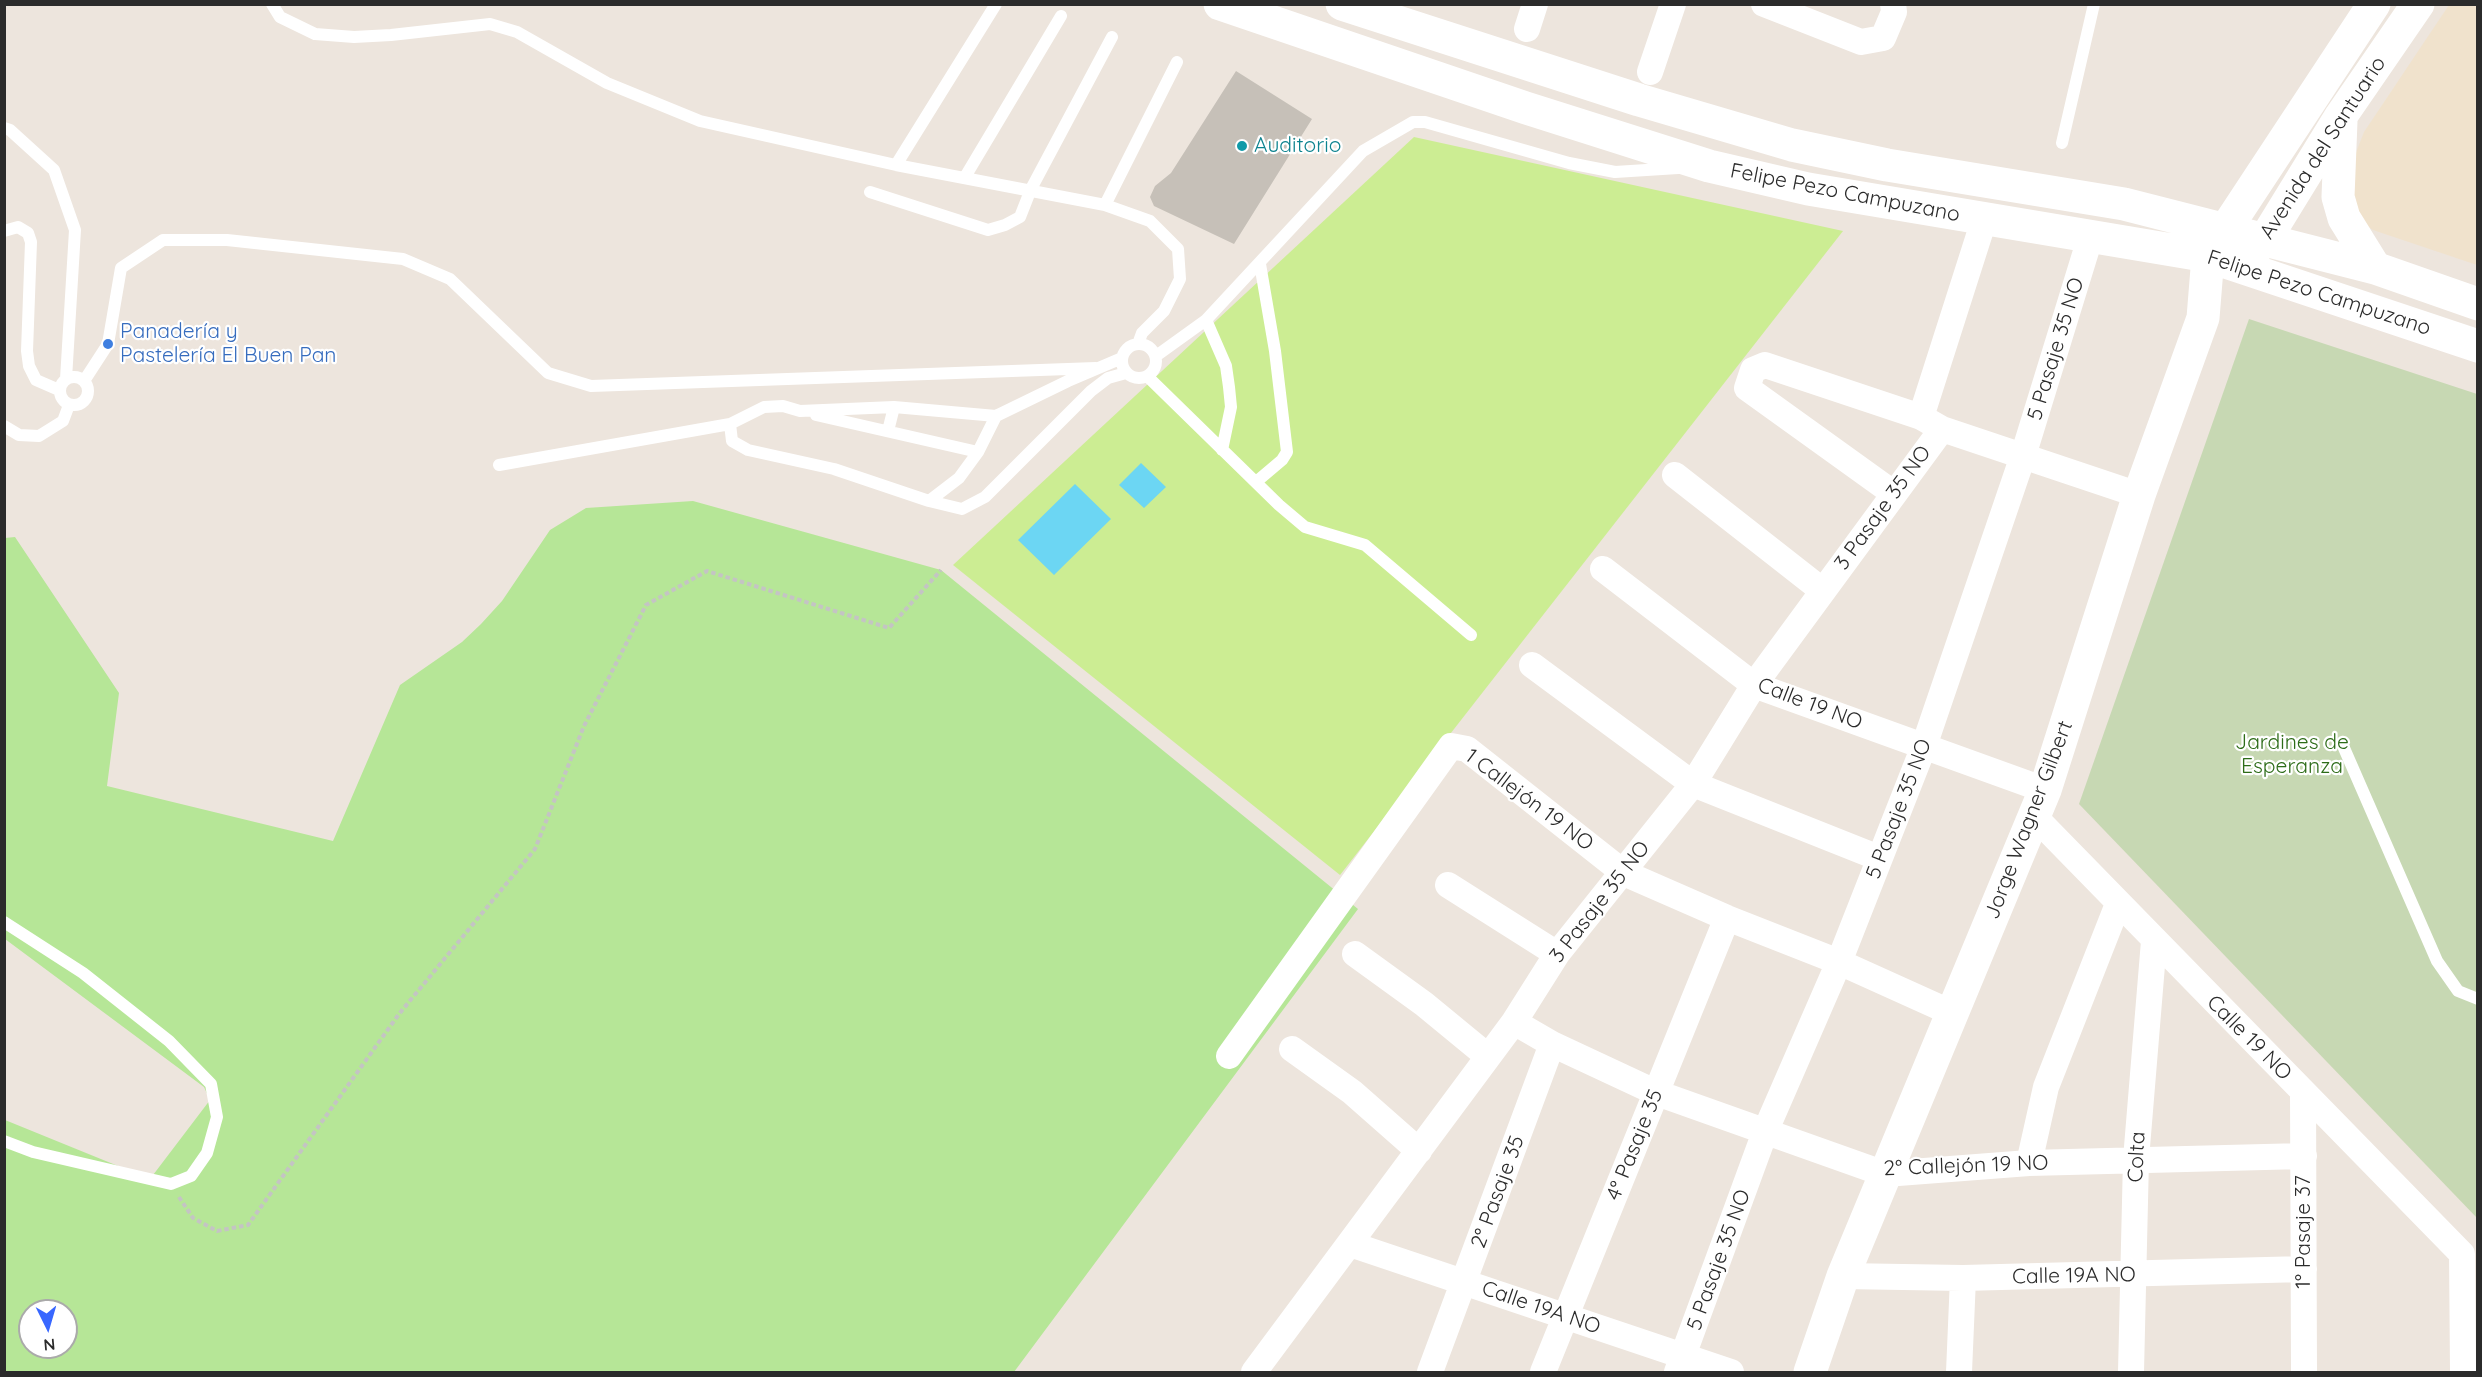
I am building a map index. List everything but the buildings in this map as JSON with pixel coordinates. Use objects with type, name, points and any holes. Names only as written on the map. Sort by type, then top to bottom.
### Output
[{"type":"main road","name":"Felipe Pezo Campuzano","points":[[1220,4],[1526,108],[1709,166],[1808,189],[1984,220],[2091,235],[2216,242],[2266,238],[2375,268],[2478,304]]},
{"type":"main road","name":"Felipe Pezo Campuzano","points":[[1342,4],[1639,100],[1792,145],[1887,165],[2124,204],[2216,242],[2241,265],[2478,346]]},
{"type":"main road","name":"Avenida del Santuario","points":[[2216,242],[2374,4]]},
{"type":"main road","name":"Avenida del Santuario","points":[[2203,318],[2241,265],[2266,238],[2341,116],[2418,4]]},
{"type":"main road","points":[[2341,116],[2338,197],[2344,218],[2375,268]]},
{"type":"main road","name":"Jorge Wagner Gilbert","points":[[1810,1372],[1843,1276],[2040,803],[2139,495],[2203,318],[2216,242]]},
{"type":"street","points":[[1527,29],[1535,4]]},
{"type":"street","points":[[1650,72],[1673,4]]},
{"type":"street","points":[[1764,4],[1793,9],[1862,42],[1883,38],[1894,12],[1893,4]]},
{"type":"street","name":"3 Pasaje 35 NO","points":[[1254,1372],[1419,1151],[1486,1055],[1514,1022],[1557,954],[1693,784],[1754,685],[1893,493],[1931,423],[1984,220]]},
{"type":"street","name":"5 Pasaje 35 NO","points":[[1681,1364],[1766,1132],[1839,962],[1924,746],[2023,456],[2091,235]]},
{"type":"street","points":[[1893,493],[1748,388],[1749,375],[1758,365],[1765,365],[2139,495]]},
{"type":"street","points":[[1675,475],[1823,591]]},
{"type":"street","name":"Calle 19 NO","points":[[1603,569],[1754,685],[1924,746],[2040,803],[2118,904],[2459,1250],[2463,1258],[2463,1372]]},
{"type":"street","points":[[1532,665],[1693,784],[1879,858]]},
{"type":"street","name":"1 Callejón 19 NO","points":[[1229,1056],[1451,746],[1467,749],[1624,873],[1727,918],[1839,962],[1952,1013]]},
{"type":"street","points":[[1448,885],[1557,954]]},
{"type":"street","points":[[2029,1163],[2046,1087],[2118,904]]},
{"type":"street","name":"4° Pasaje 35","points":[[1543,1372],[1727,918]]},
{"type":"street","name":"Colta","points":[[2130,1372],[2136,1159],[2154,941]]},
{"type":"street","points":[[1355,954],[1486,1055]]},
{"type":"street","name":"2° Callejón 19 NO","points":[[1514,1022],[1552,1044],[1657,1093],[1885,1174],[2029,1163],[2304,1155]]},
{"type":"street","name":"2° Pasaje 35","points":[[1430,1372],[1552,1044]]},
{"type":"street","points":[[1292,1049],[1352,1092],[1419,1151]]},
{"type":"street","name":"1° Pasaje 37","points":[[2303,1092],[2304,1372]]},
{"type":"street","name":"Calle 19A NO","points":[[1350,1244],[1564,1316],[1681,1364],[1731,1372]]},
{"type":"street","name":"Calle 19A NO","points":[[1843,1276],[1963,1278],[2304,1269]]},
{"type":"street","points":[[1959,1372],[1963,1278]]},
{"type":"lane","points":[[272,4],[280,17],[315,34],[354,37],[391,35],[490,24],[517,32],[607,83],[700,121],[896,165],[1031,189],[1105,205],[1150,221],[1178,249],[1180,279],[1164,312],[1142,333],[1138,344]]},
{"type":"lane","points":[[896,165],[996,4]]},
{"type":"lane","points":[[2062,143],[2094,4]]},
{"type":"lane","points":[[965,177],[1061,16]]},
{"type":"lane","points":[[870,192],[988,230],[1020,217],[1031,189],[1112,37]]},
{"type":"lane","points":[[1105,205],[1177,62]]},
{"type":"lane","points":[[1156,356],[1206,320],[1363,151],[1413,122],[1425,122],[1569,163],[1615,172],[1709,166]]},
{"type":"lane","points":[[4,128],[10,130],[54,170],[75,230],[63,385],[64,402],[69,405],[82,403],[86,399],[88,386],[84,381],[72,377],[63,385]]},
{"type":"lane","points":[[4,231],[18,226],[28,233],[31,242],[27,351],[29,366],[36,380],[63,385]]},
{"type":"lane","points":[[84,381],[108,344],[121,268],[163,240],[227,240],[403,259],[450,279],[548,373],[591,386],[1096,368]]},
{"type":"lane","points":[[1256,482],[1282,460],[1287,452],[1275,351],[1260,264]]},
{"type":"lane","points":[[1206,320],[1226,366],[1232,407],[1222,450]]},
{"type":"lane","points":[[1147,376],[1156,364],[1156,356],[1146,345],[1138,344],[1125,351],[1122,358],[1126,373],[1132,377],[1147,376],[1305,527],[1365,545],[1471,635]]},
{"type":"lane","points":[[800,411],[894,407],[996,416],[1122,358]]},
{"type":"lane","points":[[730,424],[732,441],[748,450],[834,469],[929,501],[962,509],[985,497],[1091,391],[1108,378],[1126,373]]},
{"type":"lane","points":[[4,426],[19,435],[39,436],[63,421],[69,405]]},
{"type":"lane","points":[[499,465],[730,424],[764,407],[783,406],[978,452]]},
{"type":"lane","points":[[888,431],[894,407]]},
{"type":"lane","points":[[929,501],[959,478],[978,452],[996,416]]},
{"type":"lane","points":[[2344,748],[2437,961],[2458,991],[2478,999]]},
{"type":"lane","points":[[4,922],[84,973],[169,1041],[210,1084],[217,1117],[207,1154],[191,1176],[171,1184],[33,1152],[4,1141]]},
{"type":"path","points":[[171,1184],[193,1218],[217,1231],[248,1225],[399,1014],[535,849],[584,726],[646,605],[707,571],[889,628],[941,570]]},
{"type":"shaded area","points":[[2449,5],[2477,5],[2477,265],[2373,230],[2356,219],[2350,176],[2364,132]]},
{"type":"green space","points":[[1414,137],[1843,231],[1340,875],[953,565]]},
{"type":"green space","name":"Jardines de Esperanza","points":[[2249,319],[2477,394],[2477,1218],[2079,804]]},
{"type":"green space","points":[[693,501],[941,570],[1358,909],[1014,1372],[5,1372],[5,1120],[150,1179],[210,1100],[204,1087],[5,939],[5,538],[15,537],[119,693],[107,786],[333,841],[400,685],[462,642],[481,624],[502,601],[550,530],[586,508]]},
{"type":"water","points":[[1141,463],[1166,487],[1144,508],[1119,485]]},
{"type":"water","points":[[1075,484],[1111,519],[1054,575],[1018,540]]},
{"type":"place","name":"Auditorio","points":[[1242,146]]},
{"type":"place","name":"Panadería y Pastelería El Buen Pan","points":[[108,344]]}]
